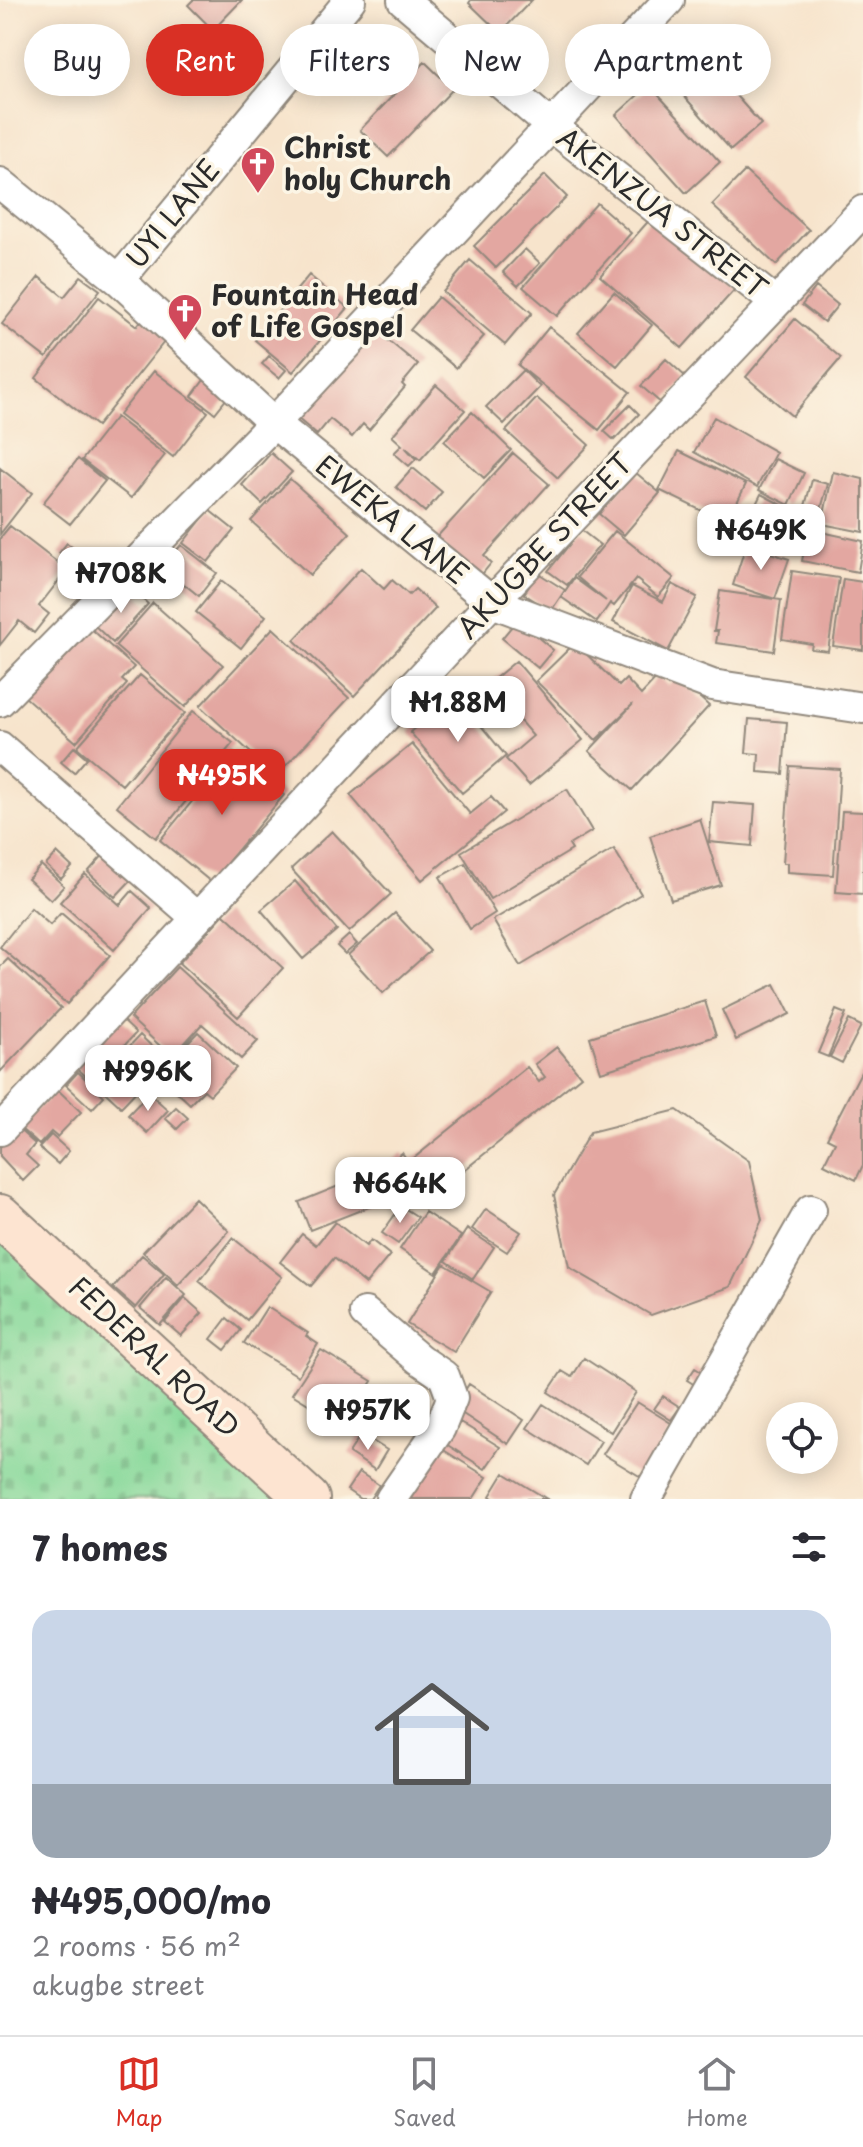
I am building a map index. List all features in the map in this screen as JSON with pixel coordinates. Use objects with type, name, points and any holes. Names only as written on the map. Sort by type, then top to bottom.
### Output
[{"type":"street","name":"UYI LANE","points":[[119,280],[350,0]]},
{"type":"street","name":"AKENZUA STREET","points":[[403,0],[550,125],[775,302]]},
{"type":"street","points":[[0,701],[274,423],[669,0]]},
{"type":"street","name":"EWEKA LANE","points":[[0,183],[119,280],[274,423],[492,602],[712,685],[863,708]]},
{"type":"street","name":"AKUGBE STREET","points":[[0,1130],[196,917],[863,211]]},
{"type":"street","points":[[0,747],[196,917]]},
{"type":"street","points":[[646,1499],[811,1210]]},
{"type":"street","name":"FEDERAL ROAD","points":[[0,1216],[308,1499]]},
{"type":"street","points":[[365,1313],[444,1376],[452,1398],[440,1428],[391,1499]]},
{"type":"green space","points":[[0,1232],[294,1499],[0,1499]]},
{"type":"building","points":[[193,0],[242,0],[219,24],[207,24],[188,5]]},
{"type":"building","points":[[471,0],[532,0],[509,24],[491,24],[469,3]]},
{"type":"building","points":[[425,62],[435,72],[435,96],[446,96],[388,157],[360,130],[392,96],[419,96],[419,68]]},
{"type":"building","points":[[637,96],[659,96],[720,162],[686,193],[616,115]]},
{"type":"building","points":[[684,96],[736,96],[761,124],[731,150]]},
{"type":"building","points":[[745,171],[809,230],[776,265],[712,205]]},
{"type":"building","points":[[545,175],[567,197],[496,268],[474,246]]},
{"type":"building","points":[[597,203],[631,233],[557,316],[523,287]]},
{"type":"building","points":[[653,216],[736,288],[682,348],[600,276]]},
{"type":"building","points":[[525,249],[540,263],[518,286],[503,272]]},
{"type":"building","points":[[470,260],[532,313],[505,345],[443,292]]},
{"type":"building","points":[[309,275],[348,308],[293,372],[255,340]]},
{"type":"building","points":[[81,276],[100,290],[46,358],[2,324],[39,277],[64,297]]},
{"type":"building","points":[[816,287],[838,305],[824,322],[802,305]]},
{"type":"building","points":[[614,292],[652,325],[617,366],[578,333]]},
{"type":"building","points":[[99,297],[137,326],[143,318],[168,337],[97,426],[36,378]]},
{"type":"building","points":[[438,297],[484,336],[456,368],[410,330]]},
{"type":"building","points":[[795,319],[841,358],[792,416],[746,377]]},
{"type":"building","points":[[372,327],[418,365],[402,384],[405,387],[369,430],[363,424],[352,437],[330,419],[317,435],[296,417]]},
{"type":"building","points":[[549,327],[630,392],[599,430],[518,365]]},
{"type":"building","points":[[269,356],[286,370],[279,378],[262,364]]},
{"type":"building","points":[[666,359],[686,377],[662,404],[641,386]]},
{"type":"building","points":[[523,370],[540,387],[504,424],[486,407]]},
{"type":"building","points":[[154,371],[208,412],[173,457],[119,415]]},
{"type":"building","points":[[204,380],[227,398],[215,413],[192,396]]},
{"type":"building","points":[[436,385],[465,410],[420,460],[405,447],[416,459],[409,466],[394,453],[402,445],[392,436]]},
{"type":"building","points":[[537,398],[589,445],[558,478],[506,431]]},
{"type":"building","points":[[630,405],[639,414],[614,440],[604,431]]},
{"type":"building","points":[[472,412],[511,450],[484,478],[444,441]]},
{"type":"building","points":[[116,417],[165,455],[131,498],[82,460]]},
{"type":"building","points":[[714,417],[776,452],[757,487],[694,452]]},
{"type":"building","points":[[679,451],[746,484],[727,523],[659,490]]},
{"type":"building","points":[[271,453],[292,472],[262,504],[242,485]]},
{"type":"building","points":[[513,453],[549,484],[484,556],[491,563],[479,578],[435,539]]},
{"type":"building","points":[[78,459],[105,481],[70,524],[43,503]]},
{"type":"building","points":[[775,459],[804,473],[789,505],[759,490]]},
{"type":"building","points":[[0,468],[32,493],[0,534]]},
{"type":"building","points":[[413,468],[442,492],[425,512],[396,487]]},
{"type":"building","points":[[635,472],[660,493],[624,535],[599,514]]},
{"type":"building","points":[[833,472],[863,479],[863,532],[822,524]]},
{"type":"building","points":[[290,479],[350,533],[310,575],[251,521]]},
{"type":"building","points":[[812,480],[828,484],[821,509],[805,506]]},
{"type":"building","points":[[761,494],[784,506],[764,546],[741,535]]},
{"type":"building","points":[[209,510],[234,530],[208,562],[183,543]]},
{"type":"building","points":[[786,515],[805,525],[794,549],[774,540]]},
{"type":"building","points":[[10,526],[67,570],[39,606],[49,614],[34,633],[19,621],[0,645],[0,538]]},
{"type":"building","points":[[808,529],[863,541],[858,572],[802,561]]},
{"type":"building","points":[[581,530],[600,545],[567,585],[548,571]]},
{"type":"building","points":[[615,531],[674,578],[658,597],[636,579],[614,606],[610,603],[597,622],[561,597],[574,578],[606,601],[577,577]]},
{"type":"building","points":[[67,543],[79,553],[71,562],[59,553]]},
{"type":"building","points":[[181,545],[217,573],[199,596],[163,567]]},
{"type":"building","points":[[746,545],[789,559],[775,599],[733,585]]},
{"type":"building","points":[[361,568],[384,589],[392,580],[409,595],[415,589],[436,608],[354,696],[294,640]]},
{"type":"building","points":[[792,571],[839,578],[828,651],[811,649],[812,644],[782,639]]},
{"type":"building","points":[[538,573],[565,590],[551,611],[524,594]]},
{"type":"building","points":[[843,579],[863,582],[863,650],[833,646]]},
{"type":"building","points":[[221,581],[266,616],[241,648],[196,612]]},
{"type":"building","points":[[672,584],[697,597],[668,651],[613,622],[632,586],[663,602]]},
{"type":"building","points":[[129,587],[148,604],[113,643],[94,625]]},
{"type":"building","points":[[720,591],[781,600],[774,651],[716,643],[718,631],[714,631]]},
{"type":"building","points":[[153,603],[223,665],[185,707],[115,646]]},
{"type":"building","points":[[517,620],[553,650],[538,668],[502,638]]},
{"type":"building","points":[[88,626],[134,667],[122,680],[127,684],[76,742],[25,697]]},
{"type":"building","points":[[273,628],[349,698],[276,776],[200,706]]},
{"type":"building","points":[[575,643],[619,686],[626,679],[641,695],[658,677],[668,686],[677,677],[709,706],[632,790],[589,751],[633,704],[596,740],[536,681]]},
{"type":"building","points":[[516,661],[583,740],[529,785],[506,759],[533,736],[488,684]]},
{"type":"building","points":[[140,675],[185,713],[122,785],[77,747]]},
{"type":"building","points":[[455,694],[506,756],[462,793],[410,732]]},
{"type":"building","points":[[193,711],[233,743],[156,838],[117,806]]},
{"type":"building","points":[[749,719],[787,722],[783,774],[758,772],[759,754],[746,753]]},
{"type":"building","points":[[412,744],[470,814],[491,797],[504,812],[422,880],[350,795]]},
{"type":"building","points":[[74,747],[87,758],[74,773],[61,762]]},
{"type":"building","points":[[233,752],[284,795],[211,882],[160,840]]},
{"type":"building","points":[[790,766],[840,769],[833,875],[787,872],[787,863],[783,863]]},
{"type":"building","points":[[567,789],[592,831],[569,845],[572,850],[490,899],[461,852]]},
{"type":"building","points":[[713,802],[755,805],[752,846],[709,842]]},
{"type":"building","points":[[842,811],[863,812],[863,894],[836,892]]},
{"type":"building","points":[[700,819],[721,885],[671,900],[650,836]]},
{"type":"building","points":[[332,831],[391,894],[349,932],[291,869]]},
{"type":"building","points":[[614,849],[641,894],[520,966],[493,920]]},
{"type":"building","points":[[57,853],[72,867],[61,879],[46,865]]},
{"type":"building","points":[[105,853],[133,878],[115,897],[88,872]]},
{"type":"building","points":[[465,863],[495,913],[470,929],[440,877]]},
{"type":"building","points":[[41,865],[64,886],[51,900],[28,879]]},
{"type":"building","points":[[85,874],[120,905],[132,891],[151,908],[114,950],[60,902]]},
{"type":"building","points":[[295,881],[337,930],[303,959],[261,910]]},
{"type":"building","points":[[31,908],[50,925],[61,913],[110,955],[67,1004],[0,947]]},
{"type":"building","points":[[395,913],[430,951],[383,993],[348,955]]},
{"type":"building","points":[[224,914],[283,968],[238,1017],[179,963]]},
{"type":"building","points":[[349,935],[357,944],[345,954],[337,946]]},
{"type":"building","points":[[8,959],[61,1008],[0,1072],[0,967]]},
{"type":"building","points":[[177,967],[258,1041],[241,1059],[202,1024],[172,1057],[130,1018]]},
{"type":"building","points":[[775,984],[790,1014],[736,1040],[722,1010]]},
{"type":"building","points":[[705,1001],[716,1036],[601,1072],[590,1037]]},
{"type":"building","points":[[836,1010],[846,1014],[828,1057],[818,1053]]},
{"type":"building","points":[[121,1019],[136,1033],[91,1081],[76,1067]]},
{"type":"building","points":[[849,1020],[861,1026],[842,1063],[830,1057]]},
{"type":"building","points":[[198,1032],[236,1068],[210,1095],[204,1090],[190,1104],[158,1074]]},
{"type":"building","points":[[140,1035],[166,1060],[121,1107],[95,1083]]},
{"type":"building","points":[[557,1047],[581,1076],[427,1200],[415,1185],[409,1190],[388,1164],[402,1153],[409,1162],[527,1067],[539,1082],[545,1077],[535,1064]]},
{"type":"building","points":[[863,1068],[863,1165],[856,1180],[824,1164],[835,1142],[827,1138]]},
{"type":"building","points":[[78,1072],[104,1096],[92,1109],[66,1085]]},
{"type":"building","points":[[57,1089],[81,1112],[57,1137],[51,1132],[39,1145],[20,1128]]},
{"type":"building","points":[[149,1093],[168,1110],[147,1133],[128,1115]]},
{"type":"building","points":[[176,1107],[188,1118],[177,1129],[165,1118]]},
{"type":"building","points":[[677,1110],[749,1161],[762,1220],[730,1287],[651,1315],[569,1267],[554,1195],[590,1132]]},
{"type":"building","points":[[17,1128],[35,1144],[26,1155],[38,1166],[23,1181],[0,1156],[0,1147]]},
{"type":"building","points":[[51,1135],[69,1151],[58,1164],[39,1148]]},
{"type":"building","points":[[368,1174],[379,1203],[310,1230],[299,1202]]},
{"type":"building","points":[[195,1198],[229,1231],[178,1285],[143,1252]]},
{"type":"building","points":[[401,1206],[418,1217],[398,1244],[382,1233]]},
{"type":"building","points":[[486,1209],[521,1232],[507,1252],[472,1229]]},
{"type":"building","points":[[425,1212],[461,1236],[436,1273],[400,1249]]},
{"type":"building","points":[[335,1222],[366,1246],[371,1240],[390,1255],[366,1284],[334,1258],[311,1286],[280,1262],[302,1234],[316,1245]]},
{"type":"building","points":[[467,1229],[494,1247],[473,1279],[446,1261]]},
{"type":"building","points":[[233,1238],[282,1277],[247,1320],[199,1281]]},
{"type":"building","points":[[142,1255],[164,1274],[136,1308],[113,1288]]},
{"type":"building","points":[[444,1264],[491,1292],[454,1352],[407,1324]]},
{"type":"building","points":[[166,1277],[186,1295],[160,1325],[140,1308]]},
{"type":"building","points":[[185,1298],[202,1313],[181,1336],[165,1322]]},
{"type":"building","points":[[267,1307],[308,1333],[306,1336],[318,1344],[298,1376],[244,1343]]},
{"type":"building","points":[[227,1318],[241,1330],[225,1350],[211,1339]]},
{"type":"building","points":[[321,1350],[372,1381],[344,1426],[292,1394]]},
{"type":"building","points":[[584,1358],[636,1392],[611,1432],[548,1392],[562,1371],[572,1377]]},
{"type":"building","points":[[695,1368],[711,1378],[703,1390],[687,1380]]},
{"type":"building","points":[[469,1384],[524,1420],[508,1444],[454,1408]]},
{"type":"building","points":[[663,1396],[680,1407],[671,1420],[654,1409]]},
{"type":"building","points":[[637,1402],[674,1425],[641,1477],[603,1454]]},
{"type":"building","points":[[543,1404],[601,1441],[586,1465],[527,1428]]},
{"type":"building","points":[[460,1422],[500,1447],[485,1469],[446,1444]]},
{"type":"building","points":[[361,1434],[387,1450],[375,1470],[349,1453]]},
{"type":"building","points":[[437,1446],[487,1477],[473,1499],[404,1499]]},
{"type":"building","points":[[359,1472],[379,1485],[370,1499],[360,1499],[347,1490]]},
{"type":"building","points":[[504,1473],[547,1499],[494,1499],[490,1496]]},
{"type":"place","name":"Christ holy Church","points":[[258,195]]},
{"type":"place","name":"Fountain Head of Life Gospel","points":[[185,342]]}]
